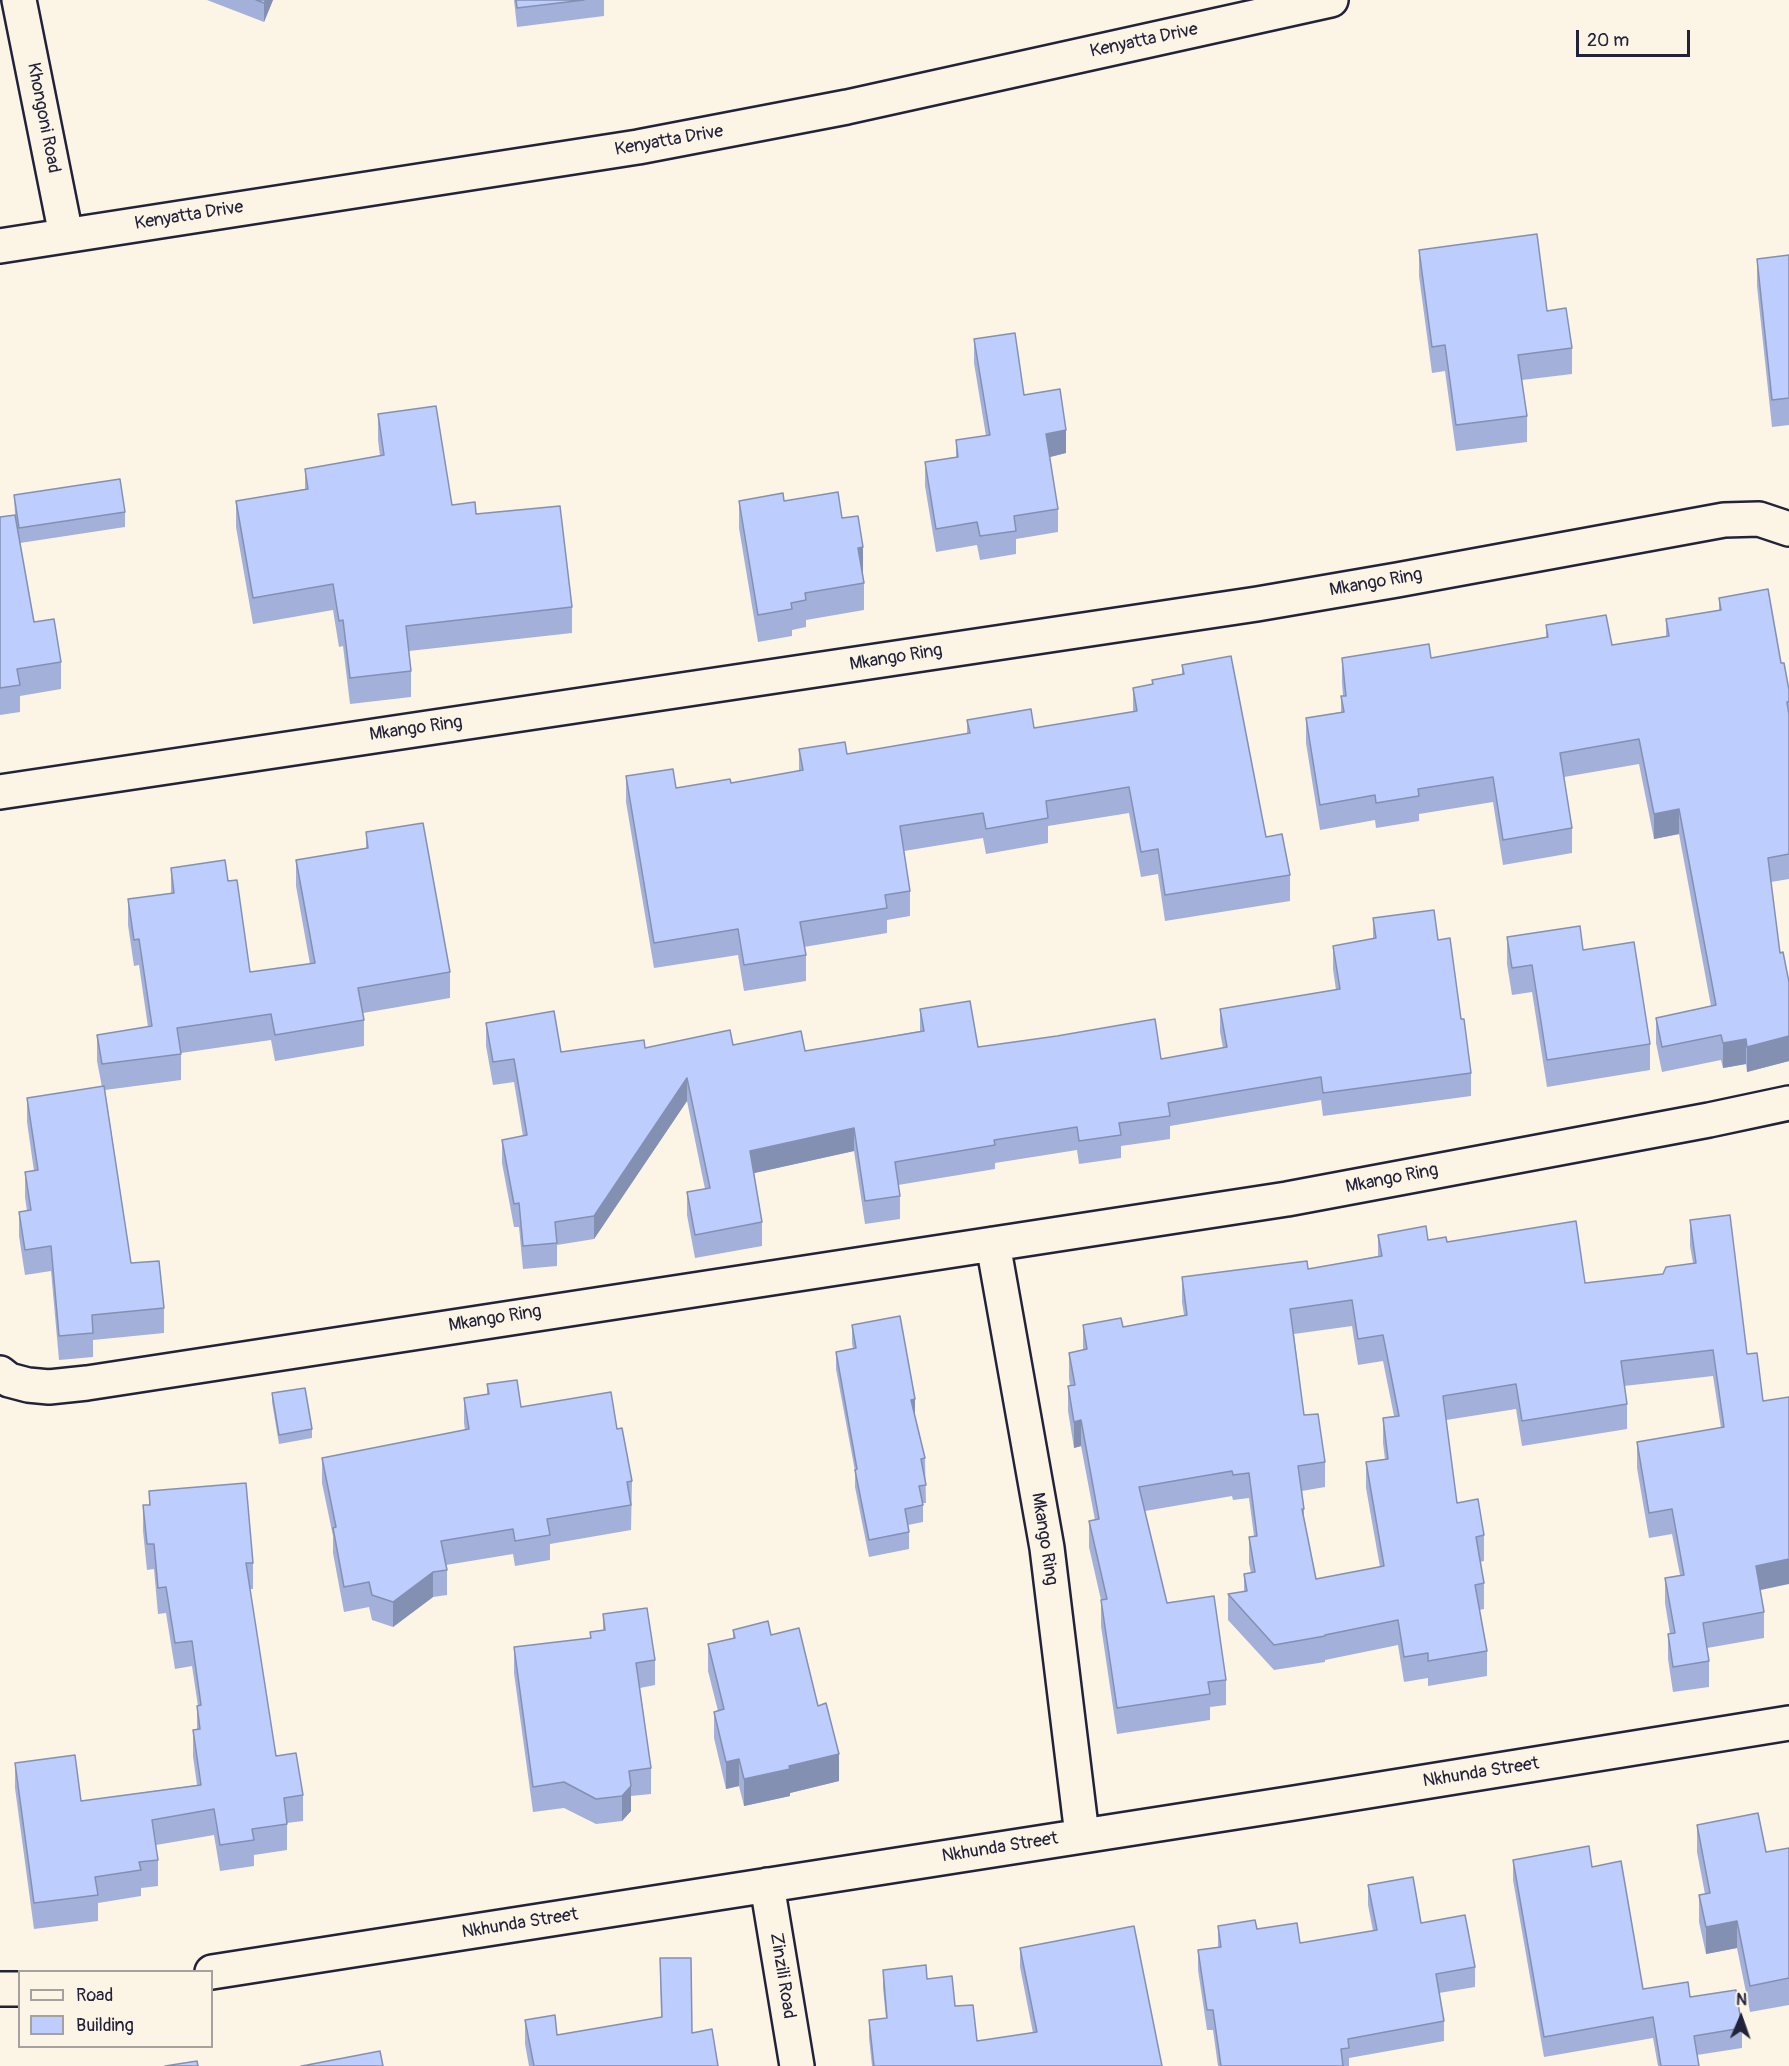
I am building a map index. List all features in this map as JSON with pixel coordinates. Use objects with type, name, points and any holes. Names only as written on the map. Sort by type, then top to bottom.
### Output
[{"type":"street","name":"Khongoni Road","points":[[19,0],[66,235]]},
{"type":"street","name":"Kenyatta Drive","points":[[0,246],[638,147],[847,107],[1331,0]]},
{"type":"street","name":"Mkango Ring","points":[[0,792],[1257,604],[1724,520],[1759,519],[1789,529]]},
{"type":"street","name":"Mkango Ring","points":[[0,1373],[9,1380],[28,1385],[49,1387],[68,1385],[1287,1199],[1709,1120],[1789,1102]]},
{"type":"street","name":"Mkango Ring","points":[[993,1244],[1047,1548],[1082,1835]]},
{"type":"street","name":"Nkhunda Street","points":[[213,1972],[1294,1803],[1789,1723]]},
{"type":"street","name":"Zinzili Road","points":[[767,1885],[796,2066]]},
{"type":"street","points":[[0,1989],[18,1989]]},
{"type":"building","points":[[516,0],[584,0],[517,8]]},
{"type":"building","points":[[1537,234],[1547,311],[1566,308],[1572,348],[1518,355],[1527,416],[1456,425],[1445,345],[1432,347],[1419,250]]},
{"type":"building","points":[[1789,255],[1789,398],[1772,400],[1757,259]]},
{"type":"building","points":[[1015,333],[1024,395],[1060,389],[1066,430],[1046,434],[1058,509],[1014,516],[1016,531],[980,536],[977,522],[936,529],[925,462],[958,457],[956,440],[990,435],[974,339]]},
{"type":"building","points":[[436,406],[452,505],[475,502],[476,514],[560,506],[572,607],[406,626],[411,671],[350,678],[343,620],[339,621],[333,584],[253,598],[236,501],[308,489],[305,469],[384,455],[378,414]]},
{"type":"building","points":[[120,479],[125,512],[19,528],[14,495]]},
{"type":"building","points":[[838,492],[842,518],[858,516],[863,547],[858,548],[864,583],[805,593],[806,600],[791,603],[792,609],[758,615],[739,501],[783,493],[784,501]]},
{"type":"building","points":[[15,515],[34,622],[54,619],[61,662],[17,669],[20,685],[0,688],[0,517]]},
{"type":"building","points":[[1768,589],[1781,663],[1784,663],[1789,690],[1789,702],[1787,702],[1789,715],[1789,854],[1768,858],[1780,953],[1783,952],[1789,982],[1789,1036],[1747,1047],[1746,1039],[1723,1043],[1721,1035],[1662,1047],[1656,1018],[1716,1005],[1679,809],[1654,814],[1639,739],[1560,753],[1572,828],[1503,840],[1493,777],[1418,789],[1419,796],[1376,803],[1375,795],[1320,805],[1306,718],[1344,712],[1341,696],[1346,696],[1342,658],[1429,644],[1431,658],[1548,637],[1546,625],[1606,615],[1612,645],[1669,636],[1666,619],[1721,610],[1719,598]]},
{"type":"building","points":[[1231,656],[1266,837],[1282,834],[1290,875],[1165,895],[1158,849],[1141,852],[1129,787],[1046,801],[1048,818],[986,829],[983,813],[900,826],[910,891],[885,895],[887,908],[800,922],[806,955],[744,965],[738,929],[654,943],[626,776],[673,769],[676,788],[730,779],[731,783],[803,770],[799,749],[845,742],[847,754],[970,733],[967,720],[1031,709],[1034,728],[1137,711],[1133,688],[1153,684],[1152,680],[1184,674],[1182,665]]},
{"type":"building","points":[[423,823],[450,972],[358,988],[364,1020],[275,1035],[271,1014],[177,1028],[181,1054],[102,1064],[97,1035],[152,1026],[139,939],[134,940],[128,899],[174,893],[171,868],[225,860],[228,881],[237,880],[250,972],[315,963],[296,860],[368,848],[366,832]]},
{"type":"building","points":[[1434,910],[1438,940],[1450,938],[1471,1073],[1323,1093],[1321,1077],[1168,1103],[1170,1116],[1119,1123],[1121,1135],[1079,1141],[1077,1127],[994,1140],[995,1145],[895,1162],[900,1196],[865,1201],[854,1128],[750,1151],[762,1222],[695,1235],[687,1192],[710,1188],[687,1078],[594,1216],[555,1222],[557,1243],[523,1246],[519,1203],[514,1204],[502,1140],[527,1135],[514,1059],[493,1062],[486,1023],[554,1011],[561,1052],[644,1040],[645,1048],[730,1030],[733,1045],[801,1031],[805,1051],[924,1031],[920,1009],[970,1001],[978,1047],[1155,1019],[1161,1059],[1227,1047],[1220,1009],[1340,989],[1333,946],[1376,938],[1373,918]]},
{"type":"building","points":[[1580,926],[1583,950],[1634,942],[1650,1044],[1547,1060],[1532,965],[1512,968],[1507,937]]},
{"type":"building","points":[[104,1086],[131,1263],[159,1261],[164,1308],[92,1315],[93,1333],[59,1336],[51,1246],[25,1250],[19,1212],[31,1210],[25,1172],[38,1170],[27,1098]]},
{"type":"building","points":[[1730,1215],[1747,1354],[1757,1353],[1763,1401],[1789,1397],[1789,1559],[1756,1566],[1764,1612],[1703,1623],[1709,1661],[1673,1667],[1668,1634],[1675,1633],[1665,1578],[1684,1575],[1672,1509],[1649,1513],[1637,1442],[1724,1427],[1713,1350],[1621,1361],[1627,1404],[1522,1421],[1516,1384],[1443,1396],[1457,1503],[1478,1499],[1484,1535],[1476,1537],[1484,1583],[1475,1585],[1487,1651],[1428,1661],[1428,1653],[1404,1657],[1398,1620],[1274,1645],[1228,1594],[1247,1591],[1244,1574],[1255,1572],[1249,1537],[1257,1536],[1249,1473],[1233,1475],[1232,1471],[1139,1487],[1167,1603],[1214,1596],[1226,1680],[1208,1682],[1210,1694],[1117,1708],[1101,1600],[1107,1599],[1089,1521],[1099,1519],[1081,1420],[1074,1422],[1068,1386],[1075,1385],[1069,1353],[1087,1349],[1083,1325],[1121,1318],[1123,1327],[1187,1315],[1182,1277],[1307,1261],[1308,1269],[1382,1256],[1378,1235],[1426,1226],[1428,1240],[1446,1237],[1447,1242],[1576,1221],[1585,1283],[1663,1274],[1666,1267],[1696,1263],[1690,1220]],"holes":[[[1352,1300],[1358,1339],[1383,1335],[1399,1416],[1383,1418],[1388,1459],[1366,1462],[1384,1566],[1316,1579],[1302,1509],[1304,1509],[1298,1466],[1325,1462],[1318,1414],[1304,1415],[1290,1309]]]},
{"type":"building","points":[[900,1316],[915,1399],[911,1400],[925,1458],[921,1459],[926,1485],[919,1486],[923,1505],[905,1509],[909,1532],[869,1540],[836,1352],[856,1348],[852,1325]]},
{"type":"building","points":[[517,1380],[521,1407],[611,1392],[617,1429],[622,1428],[632,1481],[627,1482],[631,1505],[547,1519],[550,1535],[515,1541],[513,1529],[441,1541],[447,1570],[433,1572],[393,1602],[372,1595],[369,1582],[344,1587],[333,1528],[336,1527],[322,1458],[469,1429],[464,1398],[489,1394],[487,1384]]},
{"type":"building","points":[[305,1388],[312,1429],[279,1435],[272,1393]]},
{"type":"building","points":[[246,1483],[253,1563],[246,1563],[276,1756],[296,1753],[303,1795],[284,1798],[287,1824],[252,1829],[254,1840],[220,1845],[214,1809],[152,1820],[158,1860],[139,1862],[141,1870],[95,1877],[98,1895],[34,1903],[15,1763],[75,1755],[81,1801],[201,1785],[193,1730],[200,1729],[197,1706],[201,1705],[192,1641],[175,1643],[166,1587],[158,1588],[154,1544],[147,1544],[143,1505],[150,1505],[149,1491]]},
{"type":"building","points":[[647,1608],[655,1660],[636,1663],[651,1768],[629,1771],[631,1786],[622,1796],[596,1799],[564,1782],[533,1787],[514,1647],[591,1638],[590,1632],[605,1630],[603,1614]]},
{"type":"building","points":[[768,1621],[771,1635],[799,1628],[818,1706],[826,1703],[839,1754],[789,1766],[790,1769],[744,1779],[739,1759],[726,1762],[714,1712],[724,1709],[708,1644],[735,1638],[733,1630]]},
{"type":"building","points":[[1758,1813],[1766,1852],[1789,1848],[1789,1978],[1750,1986],[1737,1921],[1706,1927],[1699,1895],[1710,1893],[1697,1825]]},
{"type":"building","points":[[1589,1846],[1592,1867],[1621,1861],[1643,1989],[1688,1982],[1690,1997],[1736,1990],[1742,2028],[1694,2036],[1699,2066],[1661,2066],[1653,2017],[1544,2037],[1513,1860]]},
{"type":"building","points":[[1413,1877],[1421,1923],[1465,1915],[1475,1967],[1436,1974],[1444,2021],[1348,2039],[1349,2048],[1341,2049],[1343,2066],[1221,2066],[1213,2010],[1207,2010],[1198,1950],[1221,1947],[1218,1926],[1255,1920],[1257,1929],[1297,1923],[1300,1943],[1377,1930],[1368,1885]]},
{"type":"building","points":[[1134,1926],[1162,2066],[874,2066],[869,2020],[887,2018],[883,1970],[926,1965],[927,1979],[952,1976],[955,2006],[973,2005],[977,2041],[1037,2032],[1020,1948]]},
{"type":"building","points":[[660,1958],[691,1958],[692,2033],[712,2029],[718,2066],[534,2066],[525,2020],[555,2015],[557,2035],[662,2017]]},
{"type":"building","points":[[380,2051],[383,2066],[301,2066],[307,2065]]},
{"type":"building","points":[[197,2061],[198,2066],[165,2066]]}]
